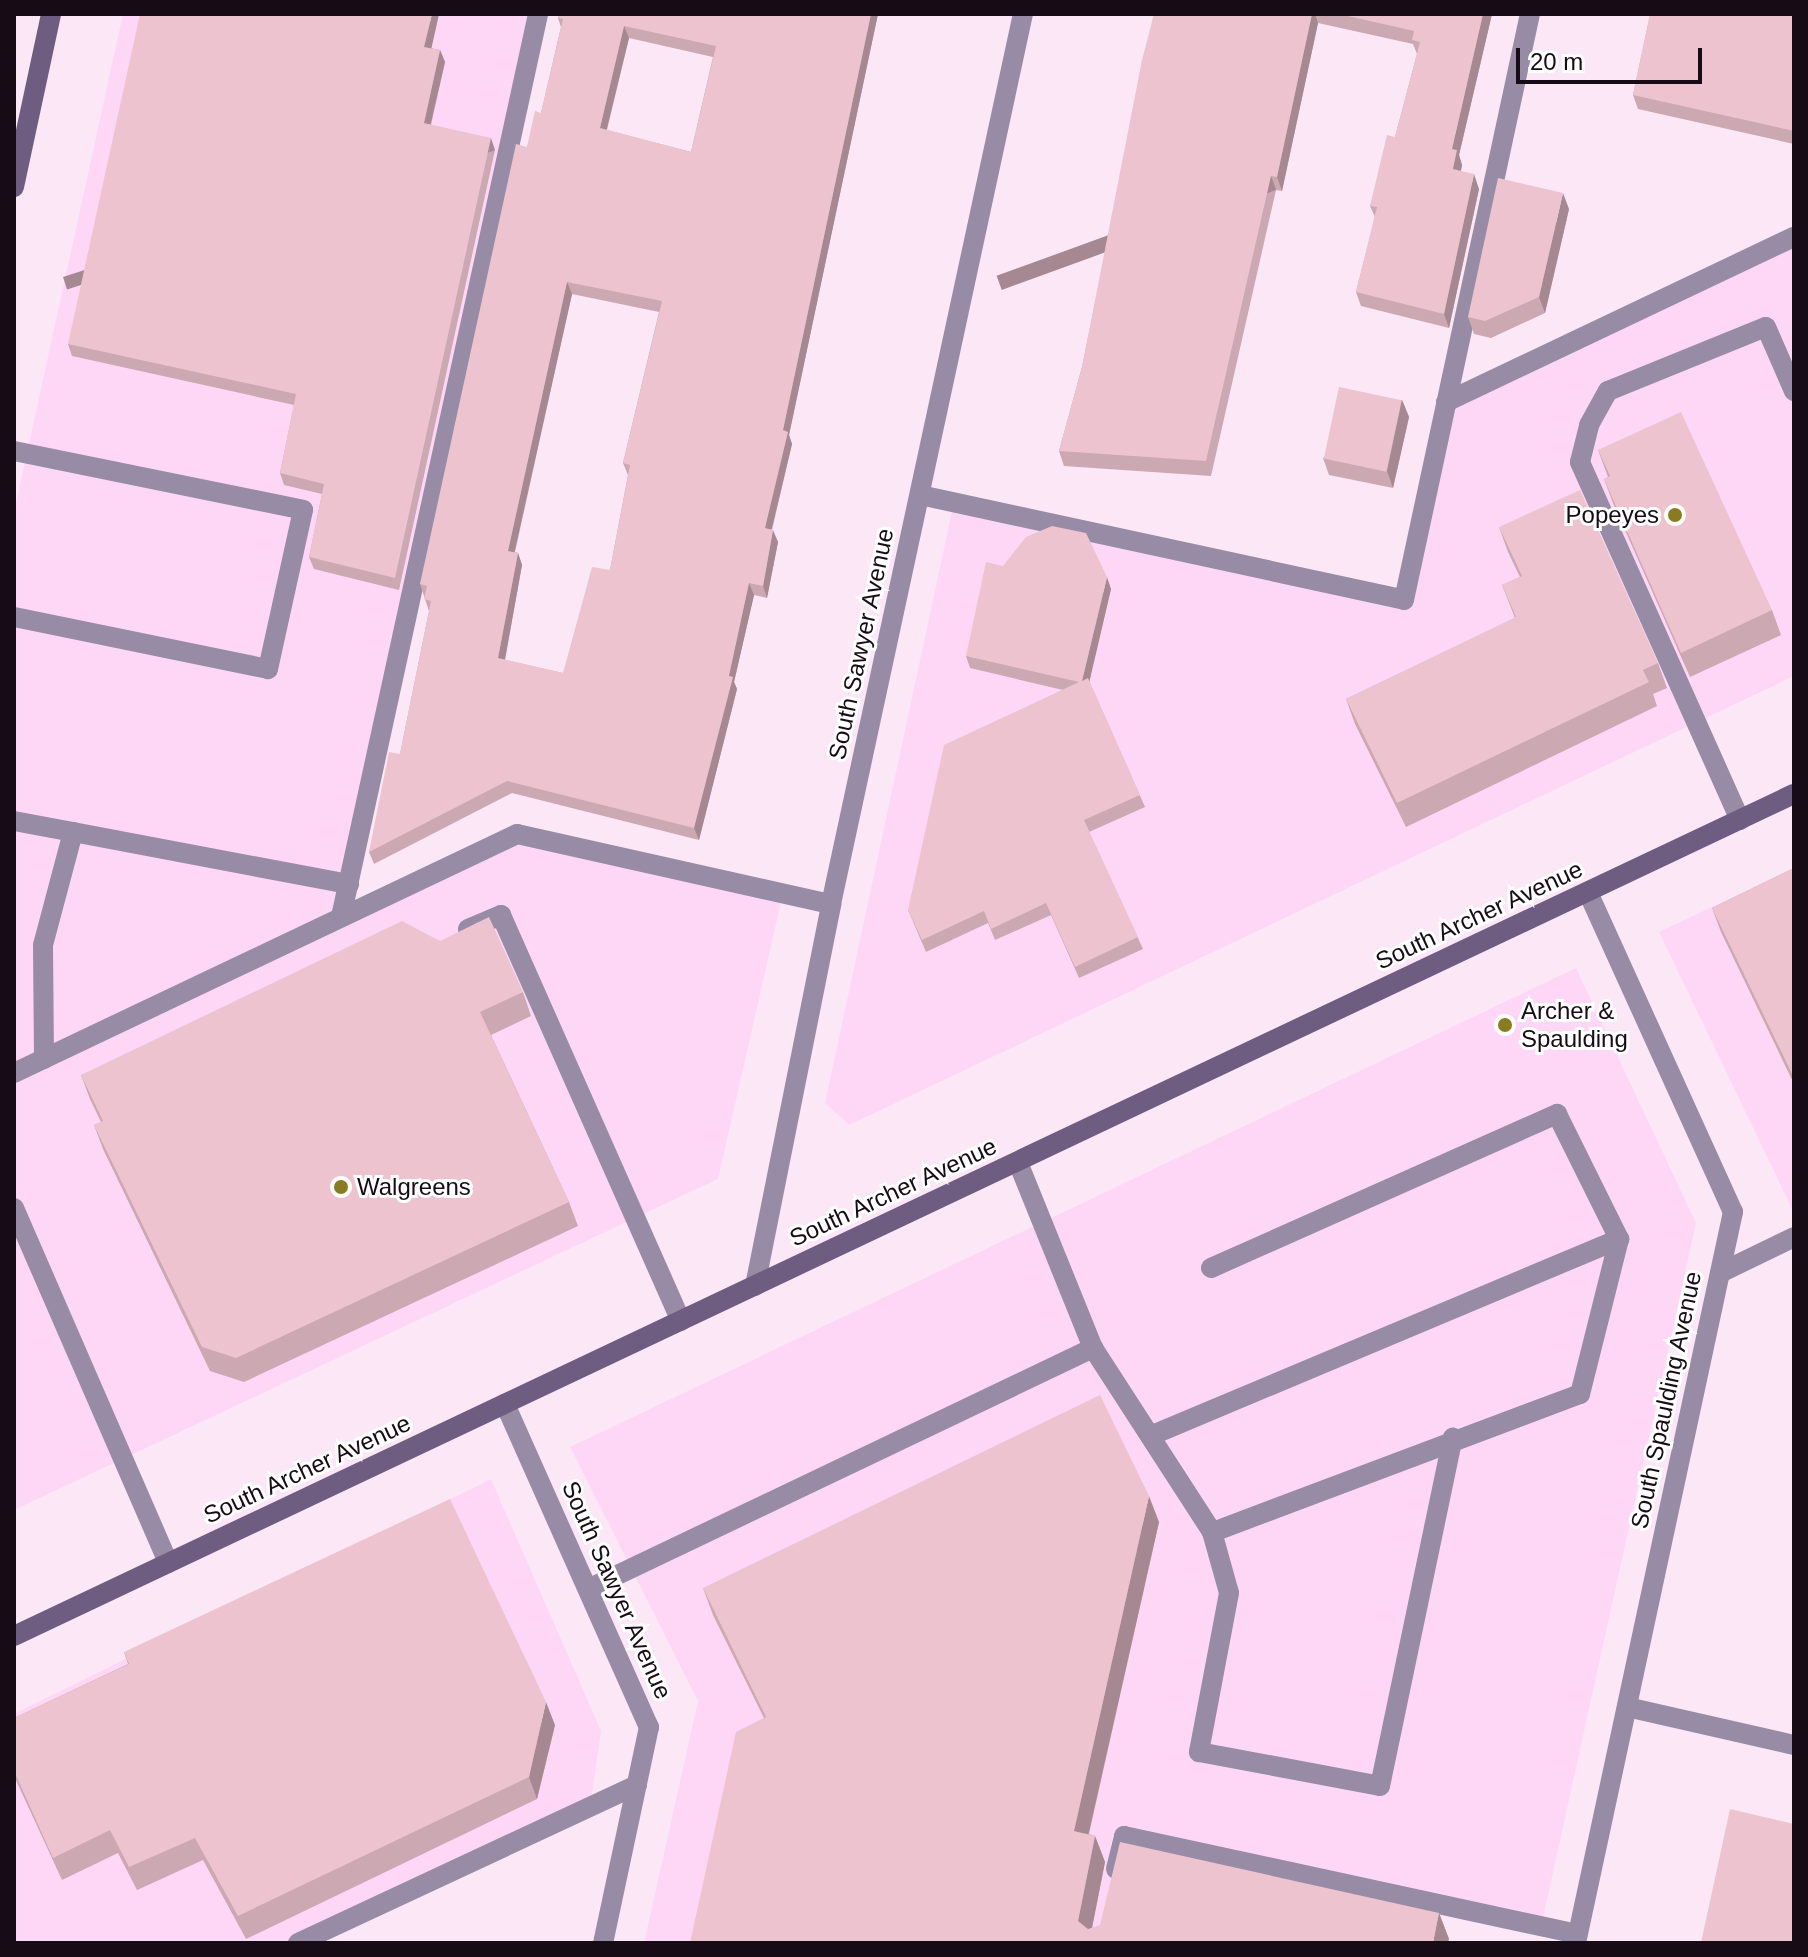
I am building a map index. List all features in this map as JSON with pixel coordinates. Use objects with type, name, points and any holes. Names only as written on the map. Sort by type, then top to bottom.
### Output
[{"type":"main road","points":[[14,187],[20,132],[51,14]]},
{"type":"main road","name":"South Archer Avenue","points":[[14,1636],[1794,794]]},
{"type":"street","points":[[341,917],[538,14]]},
{"type":"street","name":"South Sawyer Avenue","points":[[755,1286],[831,904],[1023,14]]},
{"type":"street","points":[[920,495],[1404,600],[1530,14]]},
{"type":"street","points":[[1446,402],[1794,237]]},
{"type":"street","points":[[1740,820],[1580,462],[1589,425],[1608,391],[1766,327],[1794,391]]},
{"type":"street","points":[[14,451],[303,510],[268,669],[14,617]]},
{"type":"street","points":[[14,821],[349,884]]},
{"type":"street","points":[[44,1059],[43,945],[73,832]]},
{"type":"street","points":[[14,1073],[517,834],[831,904]]},
{"type":"street","name":"South Spaulding Avenue","points":[[1577,1938],[1733,1212],[1588,892]]},
{"type":"street","points":[[451,936],[501,915],[681,1321]]},
{"type":"street","points":[[1211,1268],[1557,1114],[1619,1239],[1580,1394],[1453,1438],[1212,1532]]},
{"type":"street","points":[[1018,1162],[1093,1348],[1212,1532],[1229,1593],[1199,1752],[1380,1786],[1453,1438]]},
{"type":"street","points":[[14,1208],[168,1563]]},
{"type":"street","points":[[1720,1273],[1794,1237]]},
{"type":"street","points":[[1150,1436],[1619,1239]]},
{"type":"street","points":[[588,1589],[1093,1348]]},
{"type":"street","name":"South Sawyer Avenue","points":[[505,1404],[649,1727],[603,1943]]},
{"type":"street","points":[[1627,1707],[1794,1745]]},
{"type":"street","points":[[298,1943],[637,1785]]},
{"type":"street","points":[[1110,1897],[1124,1836],[1577,1938]]},
{"type":"shaded area","points":[[123,14],[538,14],[341,916],[517,834],[783,893],[718,1179],[14,1510],[14,512]]},
{"type":"shaded area","points":[[1794,238],[1794,676],[849,1125],[825,1103],[954,502],[1403,600],[1446,402]]},
{"type":"shaded area","points":[[1794,868],[1794,1213],[1659,932]]},
{"type":"shaded area","points":[[1576,968],[1696,1223],[1541,1927],[1124,1836],[1100,1943],[644,1943],[698,1701],[570,1447]]},
{"type":"shaded area","points":[[491,1479],[601,1731],[590,1807],[298,1943],[14,1943],[14,1714]]},
{"type":"building","points":[[140,14],[432,14],[424,47],[440,50],[424,123],[491,138],[395,578],[309,557],[324,484],[280,473],[296,394],[68,344]]},
{"type":"building","points":[[559,14],[871,14],[783,430],[788,432],[765,528],[773,530],[763,586],[749,583],[729,676],[733,677],[694,828],[507,781],[369,852],[389,752],[400,754],[431,601],[424,599],[427,586],[420,584],[516,144],[527,147],[535,111],[541,113],[563,19],[558,18]],"holes":[[[624,26],[716,46],[691,152],[600,128]],[[567,282],[662,301],[623,463],[630,465],[610,570],[592,567],[563,673],[498,658],[518,553],[508,551]]]},
{"type":"building","points":[[1154,14],[1312,14],[1277,177],[1271,176],[1206,461],[1059,451],[1082,367],[1142,60]]},
{"type":"building","points":[[1339,14],[1483,14],[1452,149],[1457,150],[1453,169],[1474,174],[1444,314],[1356,292],[1377,207],[1370,206],[1387,135],[1395,137],[1420,42],[1412,40],[1414,31]]},
{"type":"building","points":[[1650,14],[1794,14],[1794,131],[1633,95]]},
{"type":"building","points":[[1498,178],[1563,193],[1539,297],[1485,321],[1468,317]]},
{"type":"building","points":[[1339,387],[1402,400],[1386,472],[1324,458]]},
{"type":"building","name":"Popeyes","points":[[1681,412],[1772,610],[1681,653],[1604,479],[1610,476],[1598,450]]},
{"type":"building","points":[[1580,490],[1658,663],[1643,670],[1649,682],[1397,803],[1346,699],[1516,617],[1502,585],[1522,576],[1499,527]]},
{"type":"building","points":[[1052,526],[1086,533],[1107,577],[1082,681],[1088,678],[1140,795],[1084,820],[1138,937],[1075,967],[1046,903],[991,929],[984,911],[922,940],[908,910],[944,745],[1079,682],[966,656],[986,562],[1003,566],[1026,537]]},
{"type":"building","points":[[1794,868],[1794,1078],[1712,908]]},
{"type":"building","name":"Walgreens","points":[[489,917],[523,992],[480,1012],[569,1202],[236,1358],[202,1347],[94,1125],[103,1121],[81,1075],[402,921],[440,941]]},
{"type":"building","points":[[1100,1395],[1149,1496],[1074,1831],[1095,1836],[1078,1921],[1088,1929],[1100,1925],[1120,1842],[1439,1913],[1433,1943],[690,1943],[736,1732],[766,1717],[703,1588]]},
{"type":"building","points":[[450,1499],[546,1702],[529,1777],[238,1916],[195,1838],[129,1867],[110,1830],[53,1858],[14,1771],[14,1718],[129,1664],[124,1652]]},
{"type":"building","points":[[1730,1809],[1794,1824],[1794,1943],[1701,1943]]},
{"type":"place","name":"Popeyes","points":[[1675,515]]},
{"type":"place","name":"Archer & Spaulding","points":[[1505,1025]]},
{"type":"place","name":"Walgreens","points":[[341,1187]]}]
